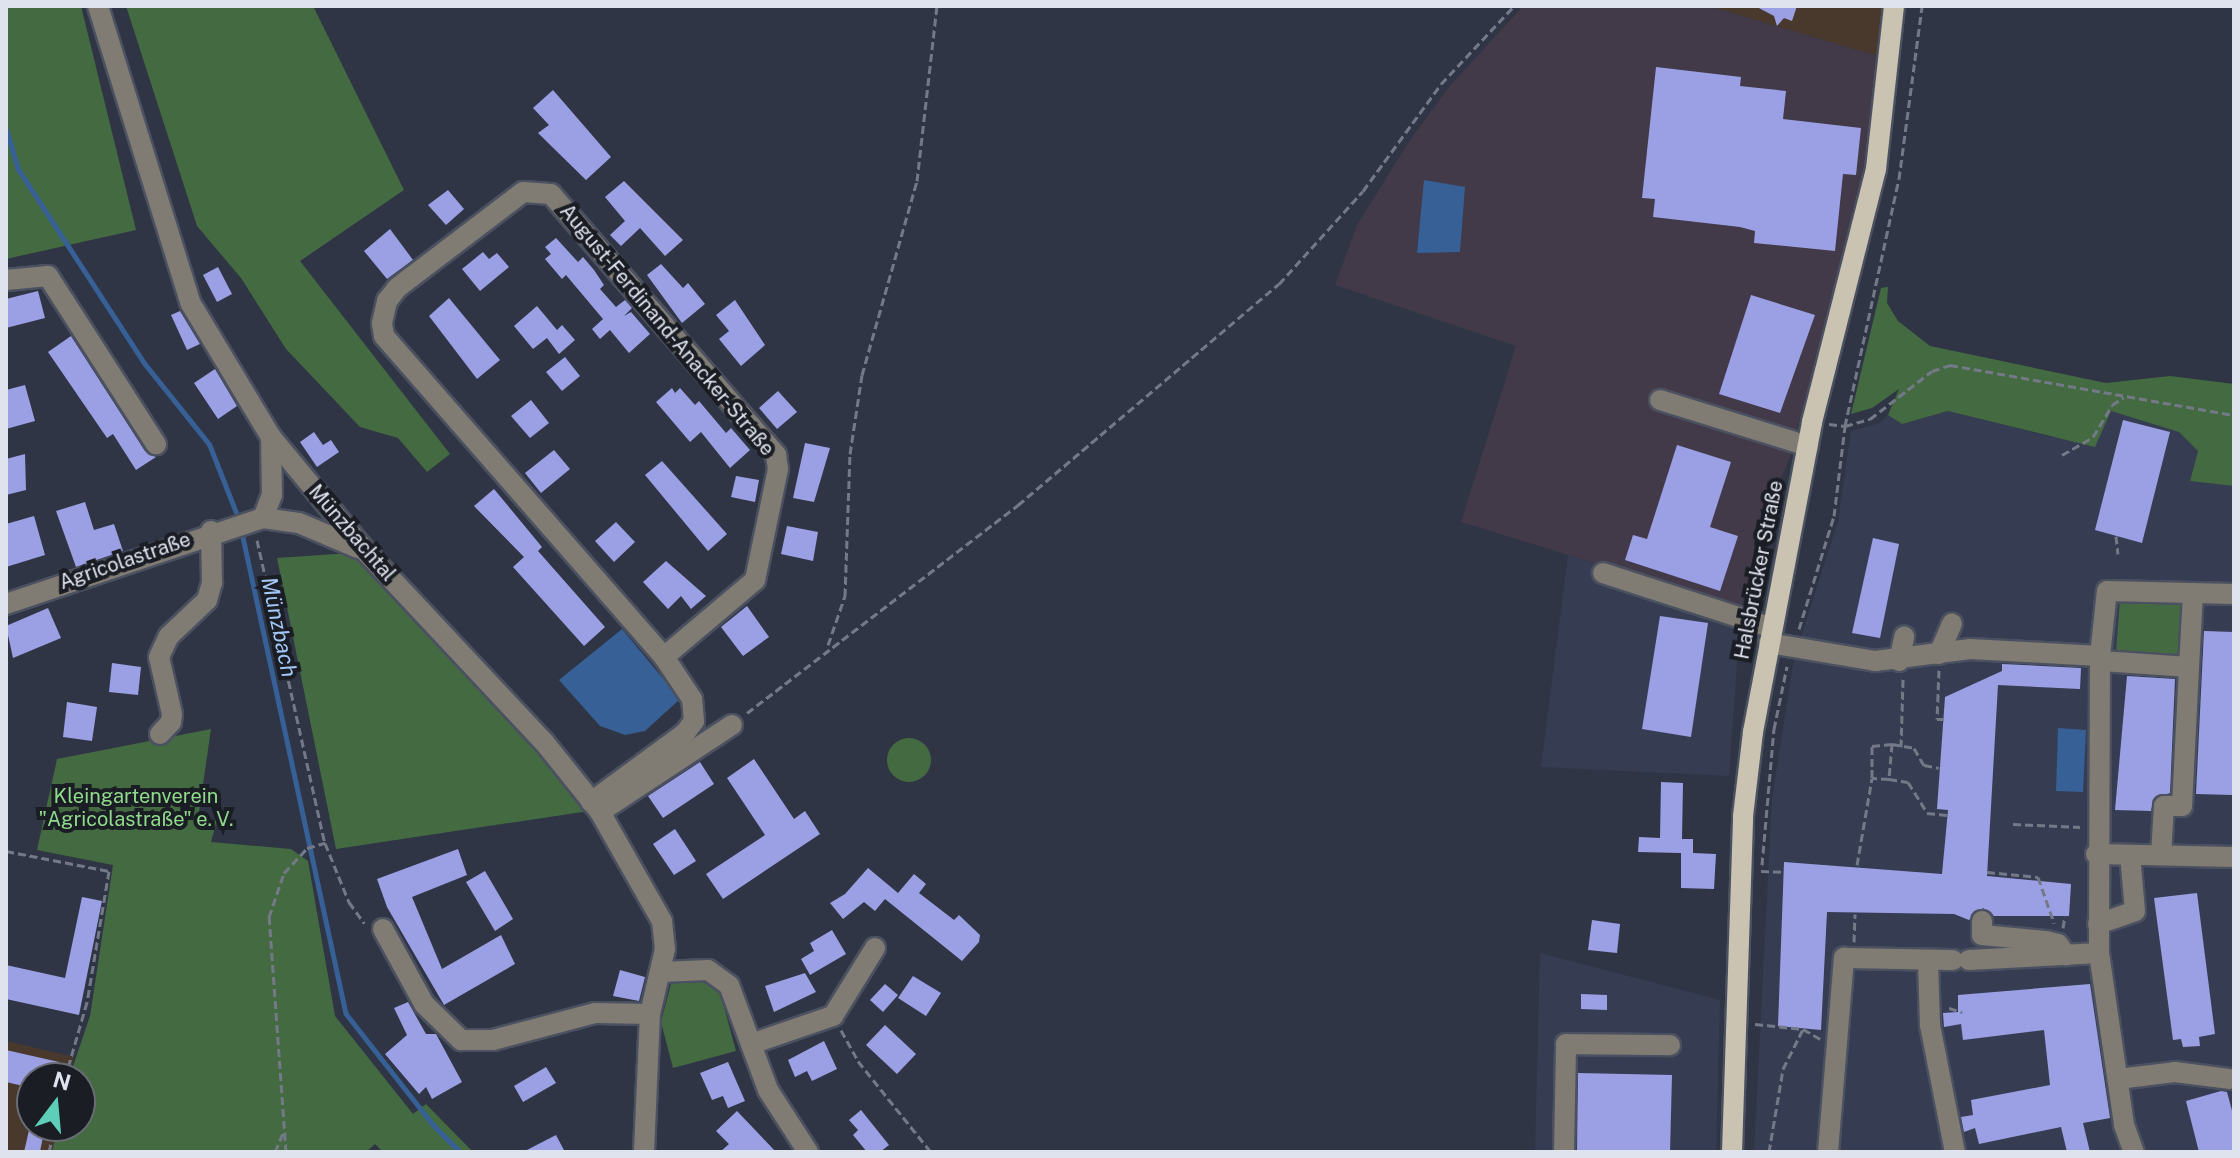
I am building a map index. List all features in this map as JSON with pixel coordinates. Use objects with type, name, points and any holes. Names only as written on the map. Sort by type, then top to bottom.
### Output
[{"type":"main road","name":"Halsbrücker Straße","points":[[1732,1152],[1743,816],[1770,636],[1812,422],[1876,169],[1894,6]]},
{"type":"street","name":"Münzbachtal","points":[[98,6],[191,304],[271,437],[366,552],[544,742],[596,807],[662,921],[662,972],[650,1014],[644,1152]]},
{"type":"street","name":"August-Ferdinand-Anacker-Straße","points":[[596,807],[685,733],[694,721],[692,699],[664,657],[384,336],[383,314],[397,288],[523,192],[551,194],[776,455],[778,469],[755,580],[664,657]]},
{"type":"street","points":[[6,280],[48,276],[156,444]]},
{"type":"street","points":[[1660,400],[1808,446]]},
{"type":"street","points":[[160,734],[171,722],[172,714],[160,679],[159,657],[169,636],[207,600],[237,524],[274,479],[271,437]]},
{"type":"street","points":[[237,524],[299,523],[366,552]]},
{"type":"street","name":"Agricolastraße","points":[[6,604],[237,524]]},
{"type":"street","points":[[1603,573],[1793,646],[1899,661],[1970,649],[2189,667]]},
{"type":"street","points":[[2134,1152],[2118,1079],[2099,953],[2096,828],[2101,658],[2107,591],[2234,594]]},
{"type":"street","points":[[2161,855],[2164,806],[2182,806],[2193,593]]},
{"type":"street","points":[[1939,654],[1952,624]]},
{"type":"street","points":[[1899,661],[1904,637]]},
{"type":"street","points":[[596,807],[732,725]]},
{"type":"street","points":[[2096,854],[2234,857]]},
{"type":"street","points":[[2098,924],[2135,911],[2130,855]]},
{"type":"street","points":[[1982,921],[1982,935],[2046,941],[2099,953]]},
{"type":"street","points":[[383,929],[424,1004],[461,1040],[493,1040],[595,1013],[650,1014]]},
{"type":"street","points":[[1828,1152],[1844,958],[1961,960],[2064,946]]},
{"type":"street","points":[[751,1044],[833,1016],[875,948]]},
{"type":"street","points":[[1928,961],[1930,1025],[1955,1152]]},
{"type":"street","points":[[662,972],[692,967],[719,975],[729,985],[768,1090],[808,1152]]},
{"type":"street","points":[[1564,1152],[1566,1044],[1670,1045]]},
{"type":"street","points":[[2118,1079],[2175,1072],[2229,1079]]},
{"type":"path","points":[[827,648],[845,596],[850,454],[862,375],[917,181],[937,6]]},
{"type":"path","points":[[732,725],[827,648],[1018,505],[1279,284],[1363,191],[1441,84],[1514,6]]},
{"type":"path","points":[[1761,885],[1774,729],[1793,646],[1834,516],[1845,426],[1899,179],[1922,6]]},
{"type":"path","points":[[1812,422],[1845,426],[1870,419],[1932,371],[1950,365],[1991,369],[2234,415]]},
{"type":"path","points":[[2062,455],[2093,437],[2112,405],[2125,396]]},
{"type":"path","points":[[237,524],[256,536],[325,843],[358,918],[383,929]]},
{"type":"path","points":[[2116,536],[2118,554]]},
{"type":"path","points":[[1939,654],[1937,719],[1944,719]]},
{"type":"path","points":[[1899,661],[1904,674],[1901,747]]},
{"type":"path","points":[[1889,779],[1892,744]]},
{"type":"path","points":[[1857,865],[1872,778],[1872,746],[1892,744],[1914,748],[1924,765],[1939,768]]},
{"type":"path","points":[[1872,778],[1908,782],[1927,813],[1947,815]]},
{"type":"path","points":[[2013,824],[2096,828]]},
{"type":"path","points":[[286,1152],[269,917],[284,873],[307,848],[325,843]]},
{"type":"path","points":[[6,851],[109,871],[87,1002],[70,1062]]},
{"type":"path","points":[[1761,871],[1784,872]]},
{"type":"path","points":[[1987,872],[2038,877],[2043,900],[2064,946]]},
{"type":"path","points":[[1853,959],[1855,914]]},
{"type":"path","points":[[1755,1038],[1756,1009]]},
{"type":"path","points":[[833,1016],[858,1061],[931,1152]]},
{"type":"path","points":[[1755,1024],[1803,1029],[1824,1042]]},
{"type":"path","points":[[1769,1152],[1783,1069],[1803,1029]]},
{"type":"path","points":[[275,1152],[283,1133]]},
{"type":"shaded area","points":[[1523,6],[1709,6],[1878,56],[1867,156],[1790,457],[1759,533],[1741,608],[1461,522],[1516,346],[1335,285],[1357,225],[1408,143],[1449,87]]},
{"type":"shaded area","points":[[1709,6],[1882,6],[1878,56]]},
{"type":"shaded area","points":[[1948,411],[2052,437],[2111,411],[2179,432],[2198,451],[2190,481],[2234,486],[2234,1152],[1754,1152],[1772,799],[1794,659],[1838,521],[1851,431],[1880,423],[1888,415],[1902,424]]},
{"type":"shaded area","points":[[1568,555],[1741,608],[1729,776],[1541,767]]},
{"type":"shaded area","points":[[1540,953],[1720,1000],[1716,1152],[1535,1152]]},
{"type":"shaded area","points":[[6,1041],[74,1057],[73,1062],[16,1062],[16,1142],[54,1142],[52,1152],[6,1152]]},
{"type":"green space","points":[[6,6],[81,6],[136,230],[6,259]]},
{"type":"green space","points":[[126,6],[313,6],[404,190],[300,261],[450,454],[427,472],[398,438],[360,427],[286,349],[241,278],[197,226]]},
{"type":"green space","points":[[1888,287],[1887,303],[1898,321],[1930,346],[2106,383],[2170,376],[2234,384],[2234,486],[2190,481],[2198,451],[2179,432],[2111,411],[2095,447],[1948,411],[1902,424],[1888,415],[1899,389],[1872,408],[1851,414],[1881,288]]},
{"type":"green space","points":[[351,553],[548,759],[589,811],[336,849],[277,558]]},
{"type":"green space","points":[[2120,600],[2186,602],[2184,657],[2116,652]]},
{"type":"green space","name":"Kleingartenverein \"Agricolastraße\" e. V.","points":[[211,729],[198,819],[217,820],[211,842],[291,849],[308,861],[335,1016],[413,1114],[426,1104],[473,1152],[383,1152],[375,1144],[366,1152],[52,1152],[54,1142],[96,1142],[96,1062],[74,1062],[90,1016],[113,865],[37,850],[57,759]]},
{"type":"green space","points":[[909,738],[924,745],[931,760],[924,775],[909,782],[894,775],[887,760],[894,745]]},
{"type":"green space","points":[[693,975],[720,992],[736,1051],[673,1068],[661,1022],[672,980]]},
{"type":"water","points":[[1424,180],[1465,187],[1460,252],[1417,253]]},
{"type":"water","points":[[622,629],[680,699],[645,731],[625,735],[600,726],[559,680]]},
{"type":"water","points":[[2058,728],[2086,730],[2083,792],[2056,791]]},
{"type":"building","points":[[1755,6],[1797,6],[1792,21],[1784,18],[1777,26],[1774,16]]},
{"type":"building","points":[[1656,67],[1741,77],[1740,86],[1786,91],[1783,119],[1861,128],[1856,175],[1843,174],[1835,251],[1754,243],[1755,231],[1740,227],[1653,217],[1655,199],[1642,198]]},
{"type":"building","points":[[553,90],[611,157],[586,180],[538,133],[549,125],[533,108]]},
{"type":"building","points":[[624,181],[683,240],[665,256],[640,228],[621,246],[610,235],[625,221],[605,197]]},
{"type":"building","points":[[448,190],[464,209],[446,225],[428,205]]},
{"type":"building","points":[[390,229],[413,260],[387,279],[364,251]]},
{"type":"building","points":[[556,238],[578,262],[583,257],[604,285],[600,289],[616,307],[625,300],[632,308],[624,316],[631,312],[650,334],[629,353],[610,330],[600,339],[592,329],[603,319],[566,275],[562,279],[545,259],[551,254],[545,247]]},
{"type":"building","points":[[483,252],[489,259],[497,253],[509,267],[480,291],[462,269]]},
{"type":"building","points":[[661,264],[683,288],[688,283],[705,304],[682,323],[647,275]]},
{"type":"building","points":[[218,267],[232,294],[217,302],[203,275]]},
{"type":"building","points":[[38,291],[45,318],[6,328],[6,299]]},
{"type":"building","points":[[1751,295],[1815,315],[1780,413],[1719,394]]},
{"type":"building","points":[[449,298],[500,360],[477,379],[429,316]]},
{"type":"building","points":[[735,300],[765,345],[741,366],[719,339],[729,331],[716,315]]},
{"type":"building","points":[[537,306],[557,330],[562,325],[575,340],[559,354],[547,338],[533,349],[514,326]]},
{"type":"building","points":[[180,311],[200,344],[187,350],[171,315]]},
{"type":"building","points":[[71,336],[145,451],[156,457],[136,470],[113,434],[107,438],[48,352]]},
{"type":"building","points":[[565,357],[580,376],[562,391],[546,372]]},
{"type":"building","points":[[215,369],[237,406],[218,419],[194,383]]},
{"type":"building","points":[[25,385],[35,421],[6,429],[6,390]]},
{"type":"building","points":[[672,388],[675,393],[680,388],[695,405],[699,401],[726,433],[731,428],[750,450],[730,468],[701,432],[690,442],[656,402]]},
{"type":"building","points":[[778,391],[797,412],[777,429],[759,408]]},
{"type":"building","points":[[531,400],[549,423],[530,438],[511,416]]},
{"type":"building","points":[[2123,420],[2170,432],[2142,543],[2095,530]]},
{"type":"building","points":[[314,432],[323,445],[331,440],[339,452],[317,467],[300,442]]},
{"type":"building","points":[[805,443],[830,448],[814,502],[793,498]]},
{"type":"building","points":[[1677,445],[1731,462],[1710,527],[1738,536],[1720,591],[1625,560],[1633,535],[1647,539]]},
{"type":"building","points":[[554,450],[570,469],[541,493],[525,473]]},
{"type":"building","points":[[25,454],[26,490],[6,495],[6,459]]},
{"type":"building","points":[[662,461],[727,534],[708,551],[645,475]]},
{"type":"building","points":[[736,476],[759,480],[755,502],[731,497]]},
{"type":"building","points":[[494,489],[542,547],[538,551],[605,627],[584,646],[513,567],[524,557],[474,506]]},
{"type":"building","points":[[85,502],[94,530],[114,524],[123,551],[76,567],[56,511]]},
{"type":"building","points":[[34,516],[45,555],[6,567],[6,524]]},
{"type":"building","points":[[616,522],[635,542],[614,562],[595,541]]},
{"type":"building","points":[[787,526],[818,532],[813,561],[781,554]]},
{"type":"building","points":[[1873,538],[1899,544],[1880,638],[1852,633]]},
{"type":"building","points":[[666,561],[706,596],[691,609],[681,596],[668,609],[643,582]]},
{"type":"building","points":[[747,606],[769,637],[743,656],[721,627]]},
{"type":"building","points":[[48,608],[61,638],[13,658],[6,626]]},
{"type":"building","points":[[1660,616],[1708,623],[1691,737],[1642,729]]},
{"type":"building","points":[[2204,631],[2234,632],[2232,795],[2196,794]]},
{"type":"building","points":[[112,663],[141,667],[138,695],[109,692]]},
{"type":"building","points":[[2002,664],[2081,668],[2080,689],[1998,685],[1987,876],[2071,884],[2069,916],[1994,916],[1983,908],[1969,920],[1954,914],[1827,912],[1821,1030],[1778,1026],[1784,862],[1942,874],[1948,810],[1937,809],[1945,697],[2002,671]]},
{"type":"building","points":[[2127,676],[2175,679],[2170,793],[2154,798],[2151,811],[2115,810]]},
{"type":"building","points":[[67,702],[97,707],[92,741],[63,737]]},
{"type":"building","points":[[754,759],[794,819],[805,811],[820,834],[723,899],[706,874],[765,835],[727,778]]},
{"type":"building","points":[[700,762],[714,784],[663,818],[648,796]]},
{"type":"building","points":[[1661,782],[1683,783],[1682,839],[1693,839],[1693,853],[1716,854],[1714,889],[1681,888],[1681,853],[1638,852],[1639,837],[1660,838]]},
{"type":"building","points":[[675,829],[696,861],[674,875],[653,844]]},
{"type":"building","points":[[458,849],[467,875],[412,897],[442,969],[501,935],[515,964],[444,1005],[387,907],[377,879]]},
{"type":"building","points":[[868,868],[898,893],[914,874],[926,884],[919,893],[954,920],[959,915],[980,935],[979,942],[962,961],[885,899],[875,911],[864,902],[843,919],[830,903],[845,894]]},
{"type":"building","points":[[485,871],[513,919],[495,931],[466,882]]},
{"type":"building","points":[[2197,893],[2215,1034],[2199,1037],[2200,1046],[2183,1047],[2181,1039],[2173,1040],[2154,898]]},
{"type":"building","points":[[82,897],[102,901],[79,1015],[6,999],[6,965],[65,978]]},
{"type":"building","points":[[1592,920],[1620,924],[1617,953],[1588,950]]},
{"type":"building","points":[[832,930],[846,954],[810,975],[801,959],[814,951],[810,943]]},
{"type":"building","points":[[620,970],[645,977],[639,1001],[613,996]]},
{"type":"building","points":[[805,973],[816,992],[774,1012],[765,986]]},
{"type":"building","points":[[913,976],[941,993],[926,1016],[898,998]]},
{"type":"building","points":[[885,984],[898,995],[883,1012],[870,1000]]},
{"type":"building","points":[[2090,984],[2110,1118],[2083,1123],[2090,1152],[2067,1152],[2061,1127],[1979,1144],[1975,1128],[1964,1132],[1961,1117],[1973,1115],[1971,1100],[2050,1085],[2044,1030],[1963,1040],[1961,1024],[1944,1027],[1943,1013],[1958,1012],[1958,995]]},
{"type":"building","points":[[1581,994],[1607,995],[1607,1010],[1581,1009]]},
{"type":"building","points":[[408,1002],[426,1034],[436,1034],[462,1082],[432,1099],[426,1087],[419,1094],[385,1054],[407,1035],[394,1008]]},
{"type":"building","points":[[885,1025],[916,1054],[897,1074],[866,1045]]},
{"type":"building","points":[[824,1041],[837,1069],[812,1081],[807,1071],[795,1077],[788,1060]]},
{"type":"building","points":[[6,1050],[59,1062],[16,1062],[16,1084],[6,1082]]},
{"type":"building","points":[[728,1062],[745,1101],[728,1108],[723,1096],[712,1100],[700,1073]]},
{"type":"building","points":[[546,1067],[556,1083],[523,1102],[514,1086]]},
{"type":"building","points":[[1578,1073],[1672,1075],[1670,1152],[1577,1152]]},
{"type":"building","points":[[2227,1092],[2234,1118],[2234,1152],[2199,1152],[2186,1101]]},
{"type":"building","points":[[861,1110],[889,1145],[880,1152],[867,1152],[853,1135],[858,1130],[849,1120]]},
{"type":"building","points":[[737,1111],[776,1152],[720,1152],[729,1144],[716,1131]]},
{"type":"building","points":[[556,1135],[565,1152],[523,1152]]},
{"type":"building","points":[[26,1142],[42,1142],[40,1152],[24,1152]]},
{"type":"waterway","name":"Münzbach","points":[[6,129],[18,169],[144,363],[209,444],[239,520]]},
{"type":"waterway","name":"Münzbach","points":[[241,530],[346,1014],[433,1125],[460,1152]]}]
